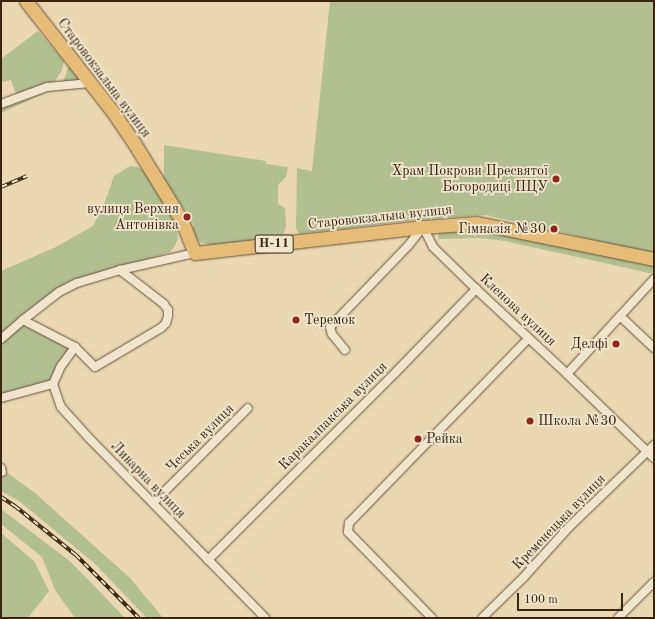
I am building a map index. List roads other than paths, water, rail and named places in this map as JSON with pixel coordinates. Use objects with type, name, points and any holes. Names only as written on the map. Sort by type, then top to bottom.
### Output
[{"type":"main road","name":"Старовокзальна вулиця","points":[[26,1],[121,124],[166,193],[181,219],[195,253],[423,227],[484,223],[654,259]]},
{"type":"street","points":[[1,104],[46,87],[90,83]]},
{"type":"street","points":[[345,350],[332,334],[330,327],[408,246],[423,227]]},
{"type":"street","name":"Кленова вулиця","points":[[423,227],[433,247],[528,339],[652,452]]},
{"type":"street","points":[[1,340],[23,320],[59,292],[77,283],[120,270],[195,253]]},
{"type":"street","points":[[23,320],[75,347],[95,367],[161,328],[166,323],[168,313],[164,304],[120,270]]},
{"type":"street","points":[[567,374],[654,279]]},
{"type":"street","name":"Каракалпакська вулиця","points":[[208,560],[395,373],[476,289]]},
{"type":"street","points":[[620,316],[654,348]]},
{"type":"street","points":[[432,618],[348,532],[349,524],[528,339]]},
{"type":"street","points":[[1,398],[53,384],[61,366],[75,347]]},
{"type":"street","name":"Ливарна вулиця","points":[[53,384],[61,407],[265,618]]},
{"type":"street","name":"Чеська вулиця","points":[[153,503],[248,408]]},
{"type":"street","name":"Кременецька вулиця","points":[[482,618],[523,578],[569,528],[652,452]]},
{"type":"street","points":[[618,618],[654,582]]},
{"type":"railway","points":[[1,187],[27,176]]},
{"type":"railway","points":[[1,497],[15,506],[76,555],[139,618]]},
{"type":"place","name":"Храм Покрови Пресвятої Богородиці ПЦУ","points":[[556,179]]},
{"type":"place","name":"вулиця Верхня Антонівка","points":[[187,217]]},
{"type":"place","name":"Гімназія №30","points":[[554,229]]},
{"type":"place","name":"Теремок","points":[[296,320]]},
{"type":"place","name":"Делфі","points":[[616,344]]},
{"type":"place","name":"Школа №30","points":[[530,421]]},
{"type":"place","name":"Рейка","points":[[418,439]]}]
